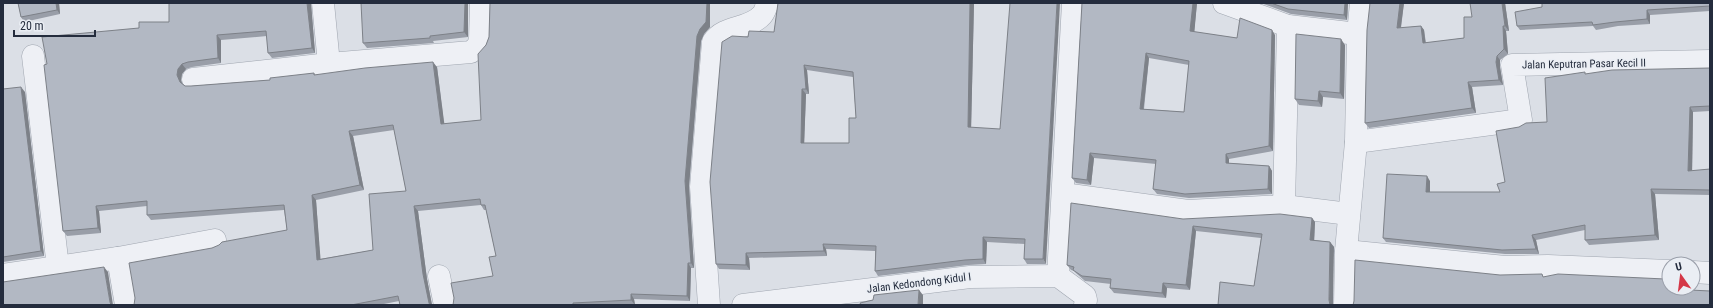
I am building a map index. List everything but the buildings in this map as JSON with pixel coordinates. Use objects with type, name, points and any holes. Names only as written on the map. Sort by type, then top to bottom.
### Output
[{"type":"street","points":[[323,3],[329,64]]},
{"type":"street","points":[[193,79],[329,64],[471,52],[478,46],[480,39],[481,3]]},
{"type":"street","points":[[709,305],[701,187],[713,42],[722,33],[748,25],[763,14],[768,3]]},
{"type":"street","points":[[1073,3],[1058,276],[1085,296],[1086,302]]},
{"type":"street","points":[[1224,3],[1288,26],[1358,34]]},
{"type":"street","points":[[1345,305],[1346,251],[1356,142],[1358,34],[1361,3]]},
{"type":"street","points":[[1284,206],[1288,26]]},
{"type":"street","points":[[33,56],[58,267]]},
{"type":"street","name":"Jalan Keputran Pasar Kecil II","points":[[1356,142],[1521,120],[1512,65],[1710,61]]},
{"type":"street","points":[[1063,194],[1188,211],[1284,206],[1349,214]]},
{"type":"street","points":[[3,274],[118,258],[215,240]]},
{"type":"street","points":[[1346,251],[1505,267],[1548,266],[1661,272]]},
{"type":"street","points":[[118,258],[126,305]]},
{"type":"street","points":[[439,276],[444,305]]},
{"type":"street","name":"Jalan Kedondong Kidul I","points":[[743,305],[970,277],[1058,276]]}]
